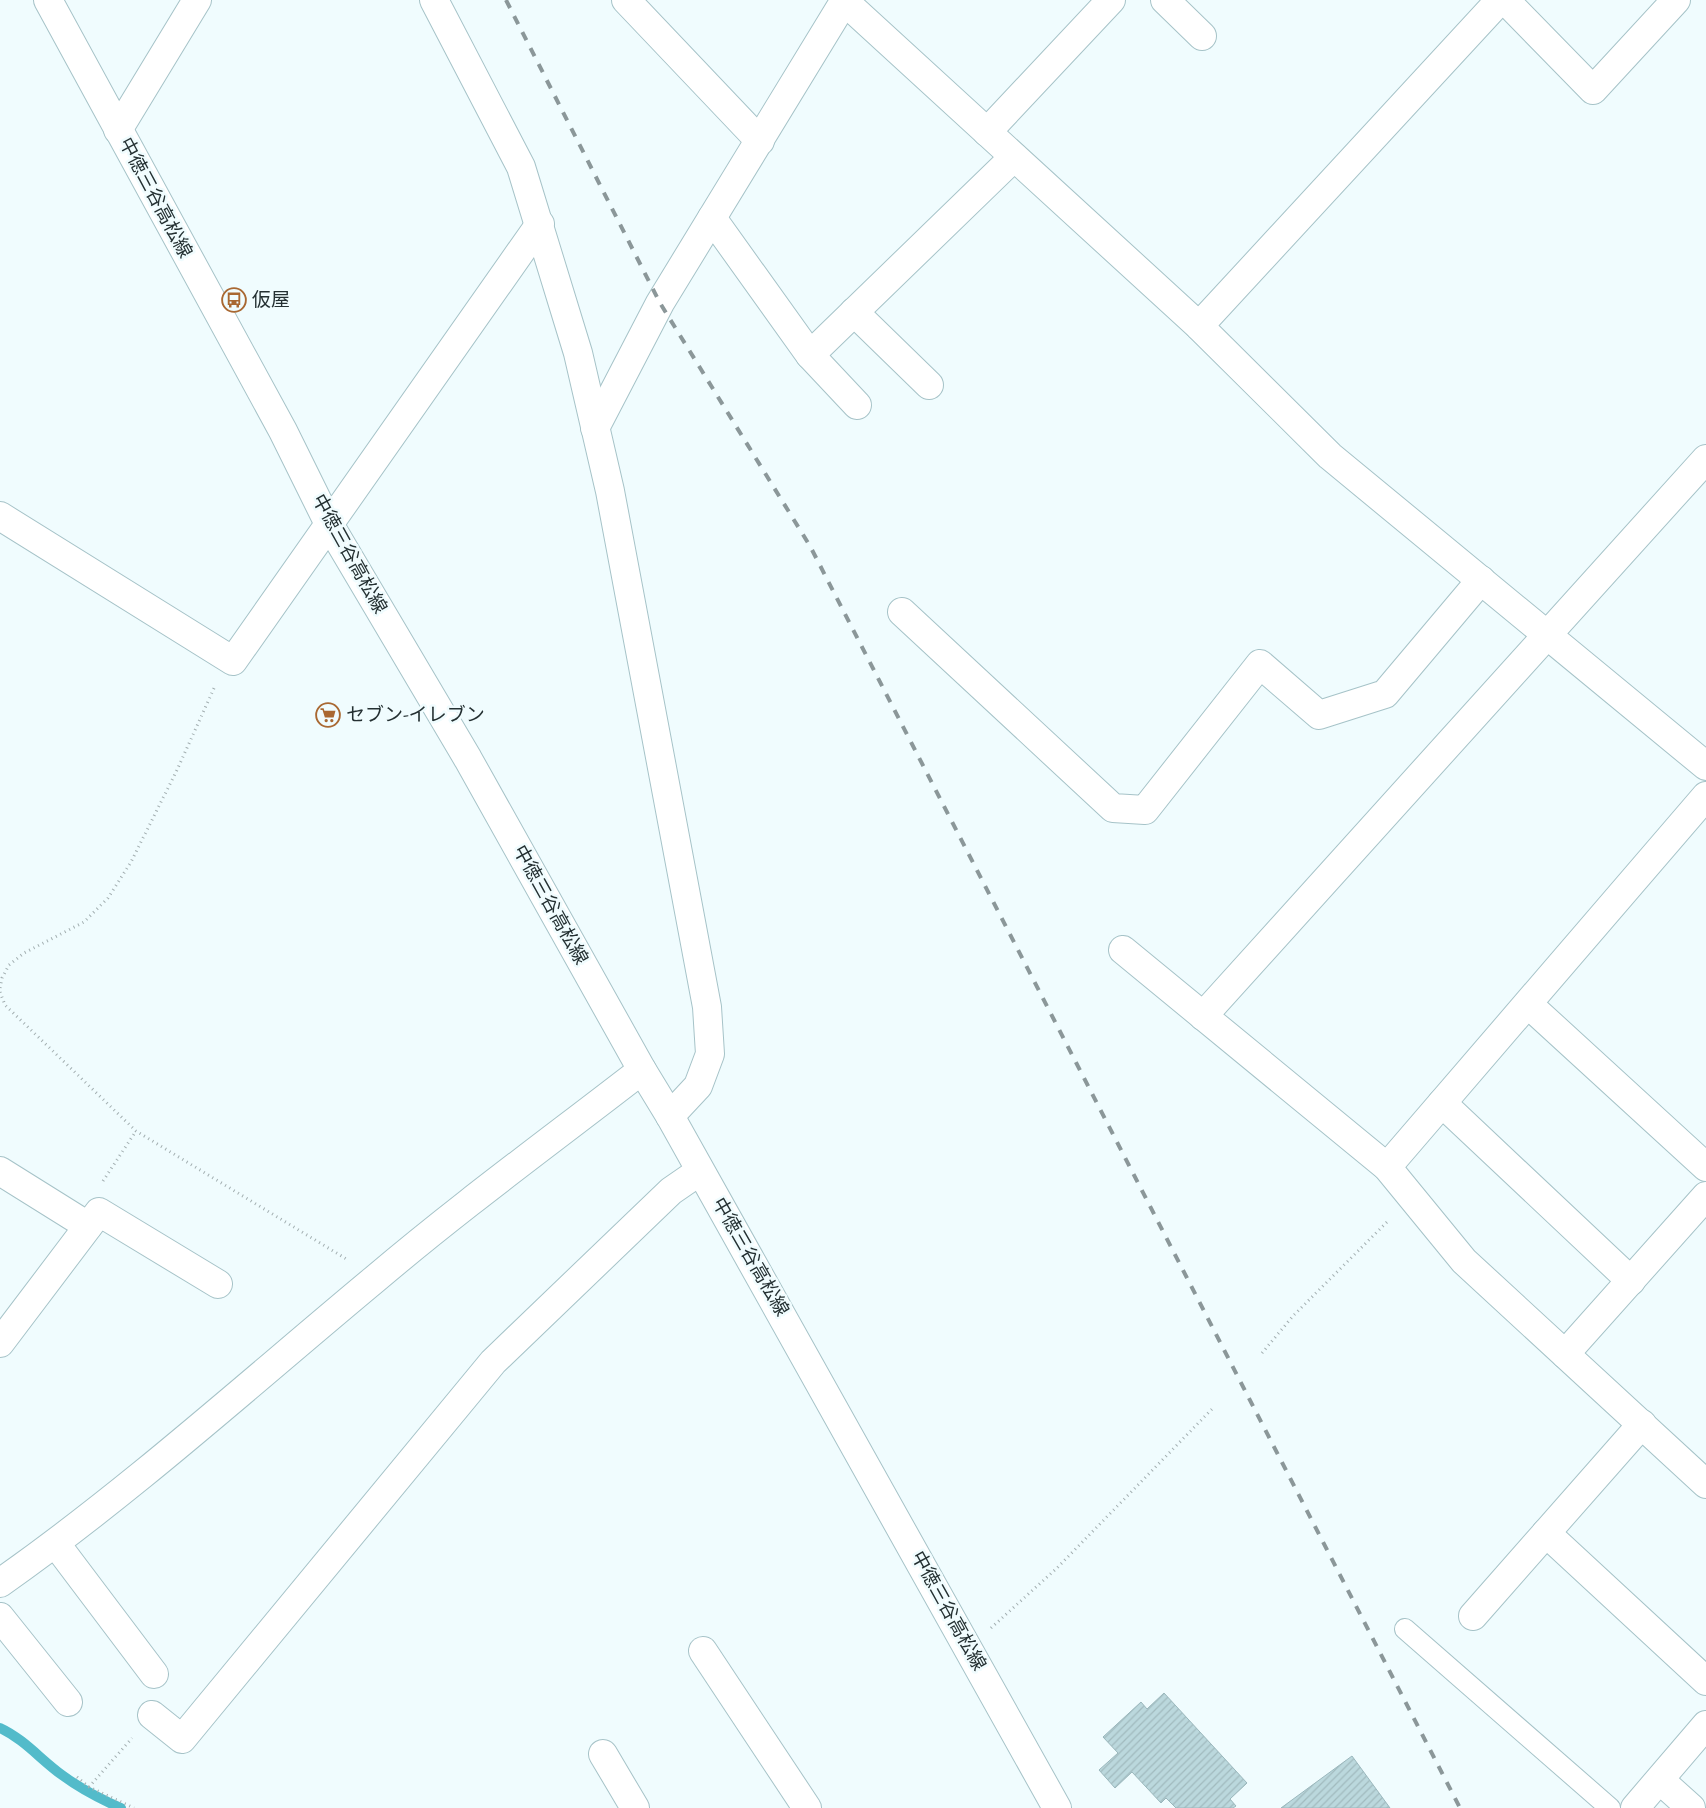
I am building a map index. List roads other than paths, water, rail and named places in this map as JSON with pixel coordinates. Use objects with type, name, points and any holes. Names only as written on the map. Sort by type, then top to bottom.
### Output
[{"type":"street","name":"中徳三谷高松線","points":[[48,0],[283,431],[330,524],[468,759],[969,1648],[1057,1808]]},
{"type":"street","points":[[118,130],[197,0]]},
{"type":"street","points":[[434,0],[521,168],[540,224],[578,353],[616,520],[707,1007],[710,1054],[698,1086],[670,1116]]},
{"type":"street","points":[[626,0],[760,141]]},
{"type":"street","points":[[595,428],[660,303],[844,0],[1199,326],[1330,456],[1706,766]]},
{"type":"street","points":[[987,132],[1111,0]]},
{"type":"street","points":[[1165,0],[1202,36]]},
{"type":"street","points":[[1199,326],[1500,0]]},
{"type":"street","points":[[1505,0],[1592,90],[1676,0]]},
{"type":"street","points":[[810,355],[1014,157]]},
{"type":"street","points":[[712,218],[810,355],[857,405]]},
{"type":"street","points":[[0,516],[233,661],[540,224]]},
{"type":"street","points":[[854,312],[929,385]]},
{"type":"street","points":[[1203,1016],[1706,459]]},
{"type":"street","points":[[902,612],[1113,808],[1146,810],[1260,664],[1319,715],[1385,694],[1481,580]]},
{"type":"street","points":[[1387,1167],[1706,796]]},
{"type":"street","points":[[1123,950],[1387,1167],[1411,1199],[1464,1261],[1706,1484]]},
{"type":"street","points":[[1528,1004],[1706,1167]]},
{"type":"street","points":[[0,1583],[56,1544],[171,1453],[376,1278],[642,1070]]},
{"type":"street","points":[[1442,1103],[1631,1281]]},
{"type":"street","points":[[0,1170],[218,1284]]},
{"type":"street","points":[[152,1715],[182,1739],[493,1362],[671,1190],[700,1171]]},
{"type":"street","points":[[1565,1354],[1706,1196]]},
{"type":"street","points":[[0,1344],[94,1219]]},
{"type":"street","points":[[1473,1616],[1642,1424]]},
{"type":"street","points":[[1546,1533],[1706,1681]]},
{"type":"street","points":[[56,1544],[154,1674]]},
{"type":"street","points":[[0,1617],[68,1702]]},
{"type":"street","points":[[703,1651],[807,1808]]},
{"type":"street","points":[[1635,1808],[1706,1725]]},
{"type":"street","points":[[603,1754],[635,1808]]},
{"type":"street","points":[[1660,1780],[1691,1808]]},
{"type":"lane","points":[[1404,1629],[1610,1808]]},
{"type":"waterway","points":[[0,1728],[17,1738],[69,1780],[121,1808]]},
{"type":"railway","points":[[506,0],[660,303],[810,546],[1460,1808]]},
{"type":"place","name":"仮屋","points":[[234,300]]},
{"type":"place","name":"セブン-イレブン","points":[[328,715]]}]
